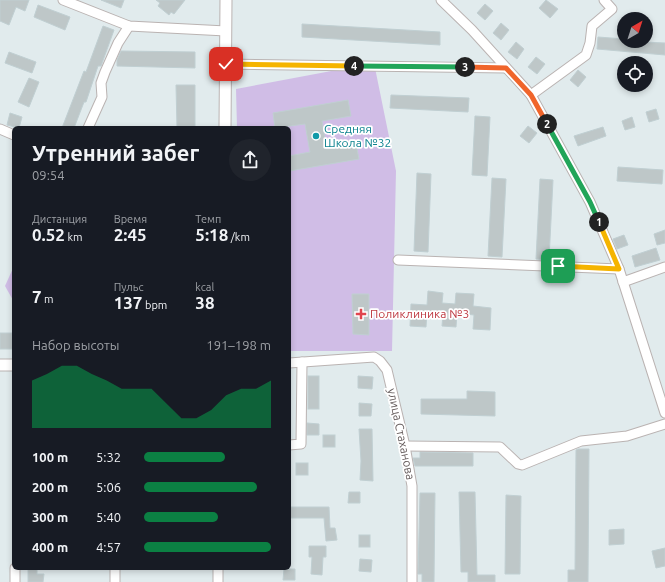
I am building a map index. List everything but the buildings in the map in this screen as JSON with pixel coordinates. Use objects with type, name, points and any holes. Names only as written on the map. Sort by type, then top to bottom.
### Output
[{"type":"street","points":[[63,0],[129,26],[226,31]]},
{"type":"street","points":[[225,126],[226,0]]},
{"type":"street","points":[[441,0],[531,95],[590,202],[619,269],[665,413]]},
{"type":"street","points":[[531,95],[586,55],[590,43],[592,26],[612,9],[604,0]]},
{"type":"street","points":[[89,126],[102,97],[101,83],[105,72],[118,43],[129,26]]},
{"type":"street","points":[[226,64],[506,68]]},
{"type":"street","points":[[0,129],[12,134]]},
{"type":"street","points":[[398,260],[619,269]]},
{"type":"street","points":[[623,282],[665,267]]},
{"type":"street","name":"улица Стаханова","points":[[302,362],[374,357],[380,361],[387,370],[405,446],[412,486],[412,582]]},
{"type":"street","points":[[291,363],[302,362],[301,444],[291,445]]},
{"type":"street","points":[[0,365],[12,365]]},
{"type":"street","points":[[405,446],[500,447],[522,466],[581,441],[627,436],[665,424]]},
{"type":"street","points":[[15,570],[15,582]]},
{"type":"street","points":[[115,570],[115,582]]},
{"type":"street","points":[[218,570],[218,582]]},
{"type":"shaded area","points":[[374,63],[396,171],[392,351],[291,351],[291,126],[237,126],[236,89]]},
{"type":"shaded area","points":[[12,270],[12,298],[5,286]]},
{"type":"place","name":"Средняя Школа №32","points":[[316,136]]},
{"type":"place","name":"Поликлиника №3","points":[[361,314]]},
{"type":"route","points":[[226,64],[506,68],[531,95],[590,202],[619,269],[558,266]]}]
